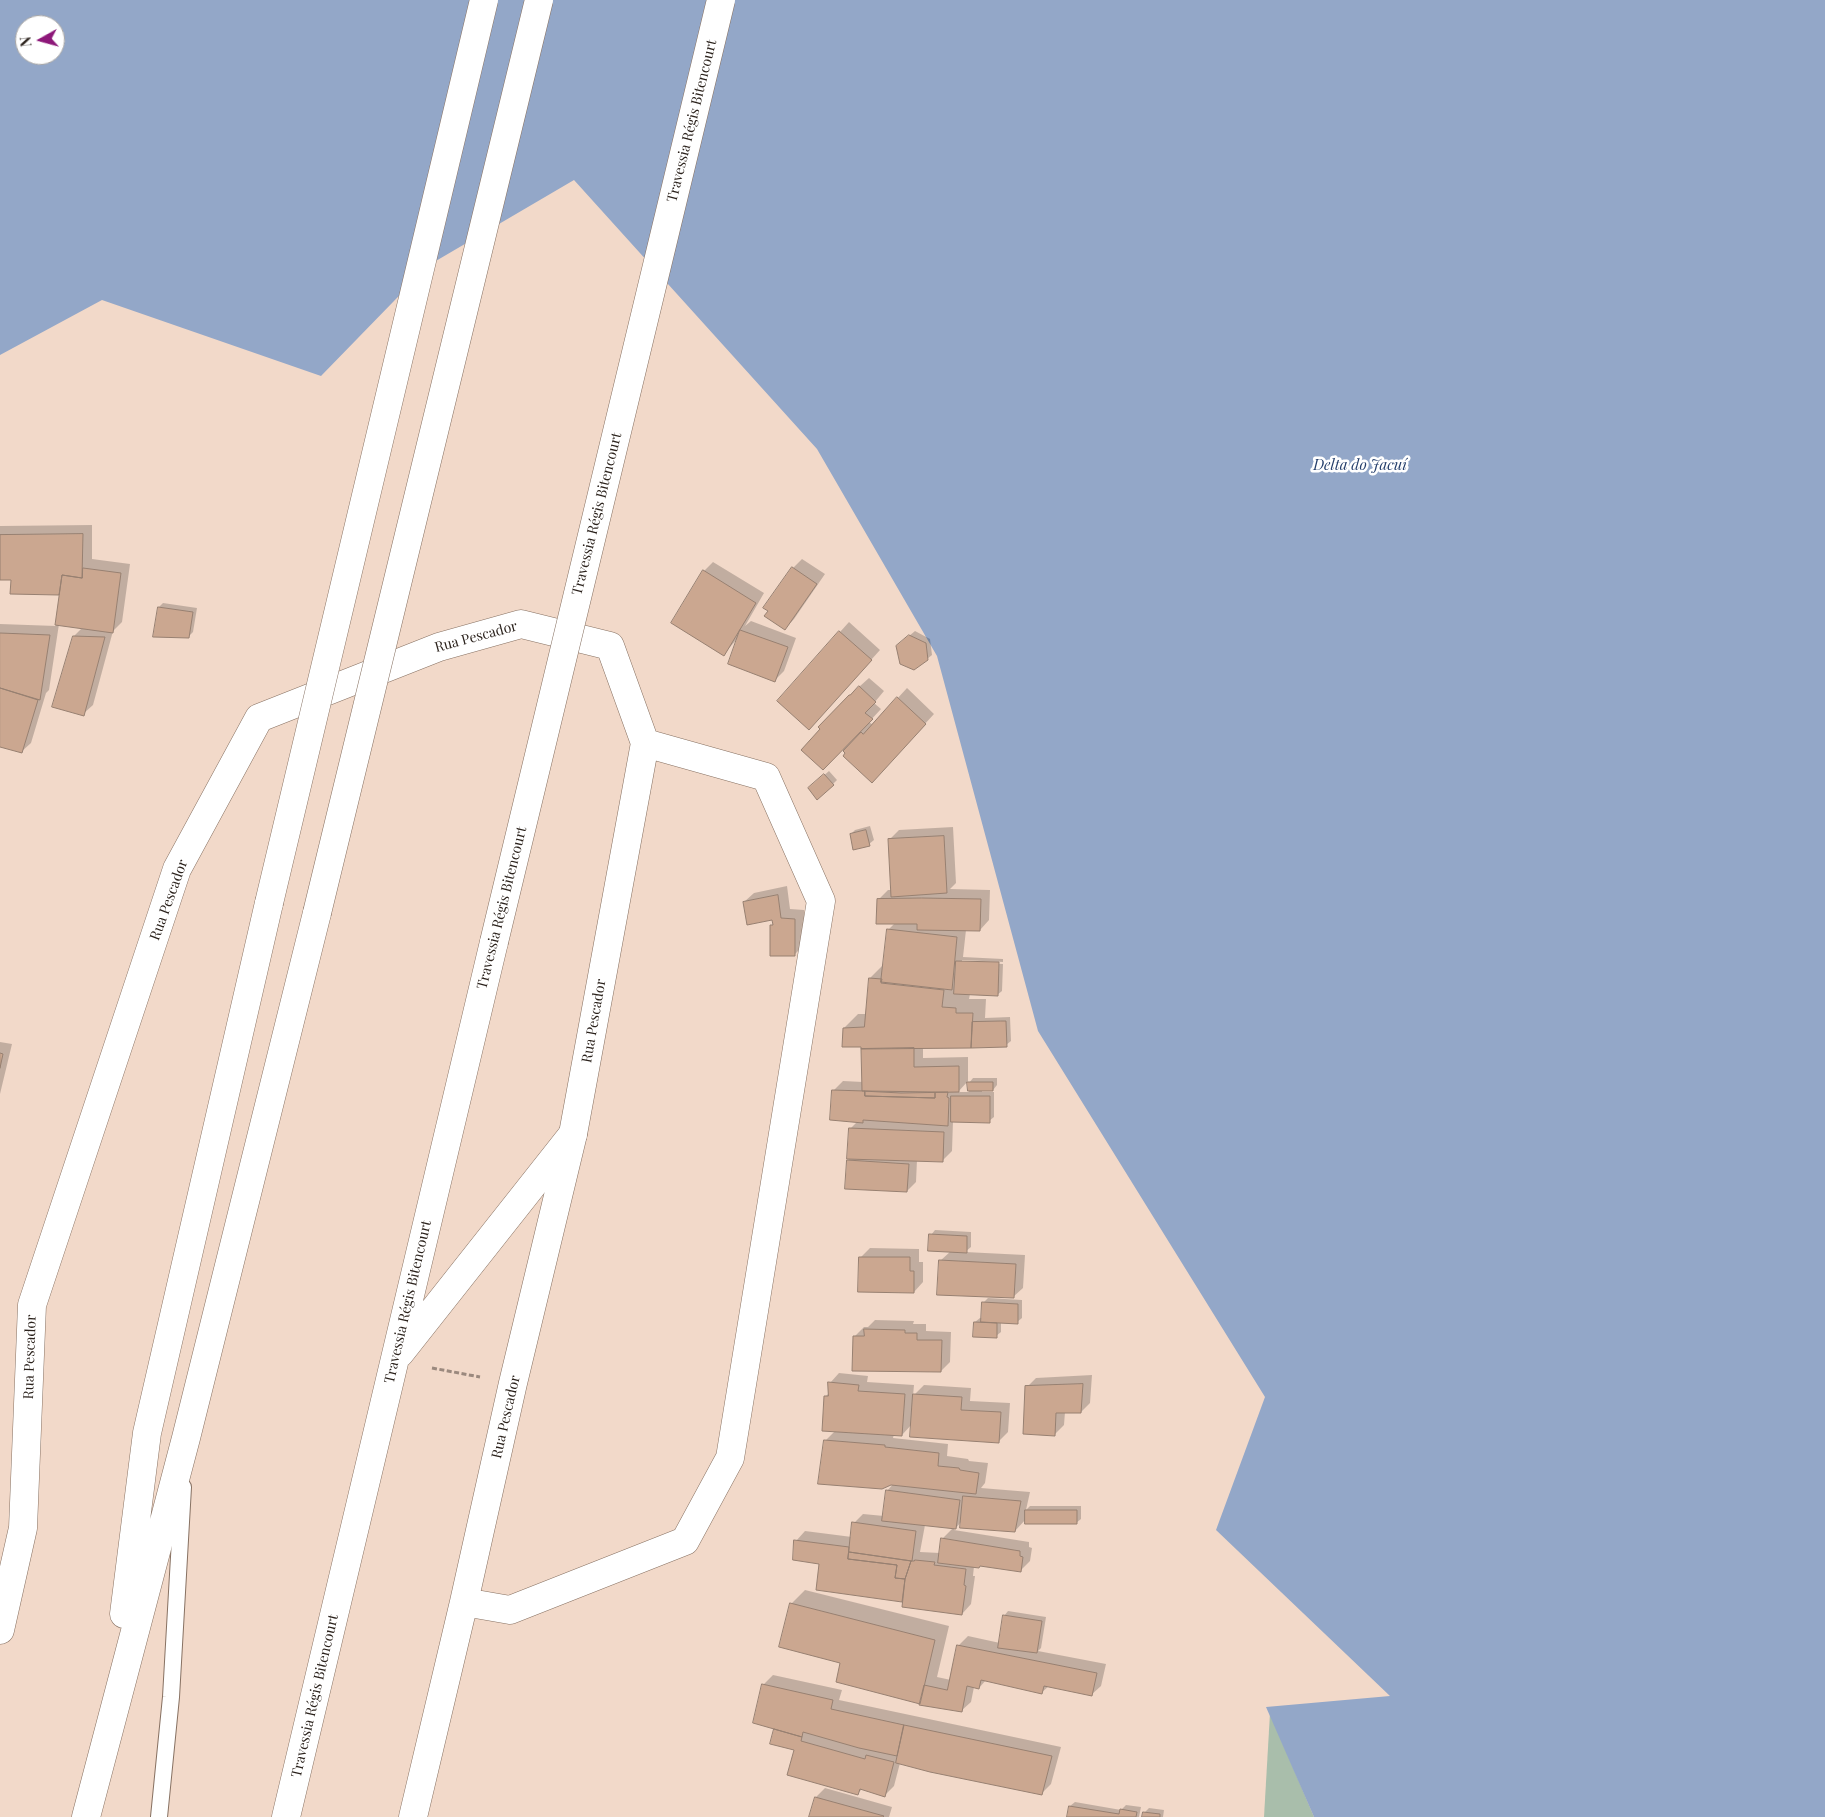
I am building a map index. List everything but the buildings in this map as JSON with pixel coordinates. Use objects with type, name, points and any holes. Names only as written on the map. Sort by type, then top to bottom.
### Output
[{"type":"main road","points":[[111,1717],[147,1433],[269,903],[484,0]]},
{"type":"main road","points":[[86,1817],[186,1438],[317,913],[539,0]]},
{"type":"main road","name":"Travessia Régis Bitencourt","points":[[286,1817],[721,0]]},
{"type":"main road","name":"Rua Pescador","points":[[0,1630],[23,1528],[32,1305],[177,869],[259,718],[439,646],[521,624],[610,646],[645,742],[573,1134],[412,1817]]},
{"type":"main road","points":[[464,1602],[510,1610],[685,1541],[730,1458],[821,901],[766,777],[645,742]]},
{"type":"main road","points":[[394,1360],[573,1134]]},
{"type":"lane","points":[[159,1817],[171,1697],[186,1438]]},
{"type":"green space","points":[[1270,1713],[1314,1817],[1264,1817]]},
{"type":"water","name":"Delta do Jacuí","points":[[0,0],[1825,0],[1825,1817],[1314,1817],[1266,1707],[1390,1696],[1216,1530],[1265,1397],[1038,1031],[937,656],[817,449],[574,180],[429,265],[321,376],[102,300],[0,355]]}]
